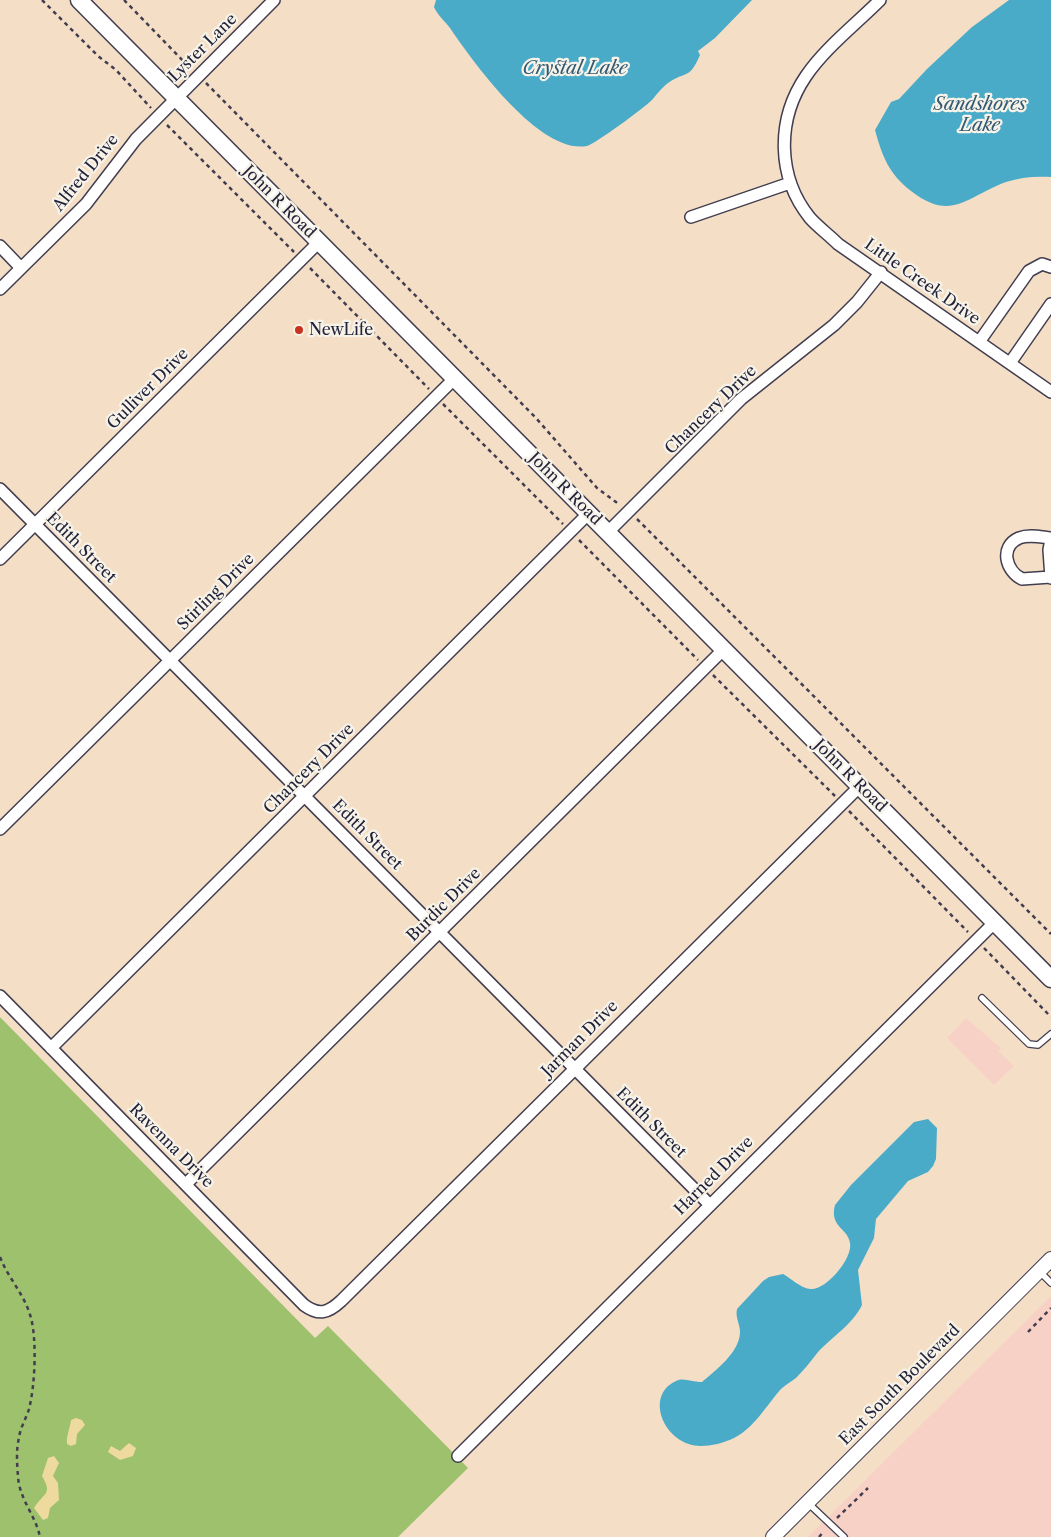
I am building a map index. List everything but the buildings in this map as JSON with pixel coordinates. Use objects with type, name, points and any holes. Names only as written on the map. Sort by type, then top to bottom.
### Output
[{"type":"main road","name":"John R Road","points":[[79,0],[1051,978]]},
{"type":"street","name":"Lyster Lane","points":[[176,98],[274,0]]},
{"type":"street","points":[[690,217],[790,183],[784,148],[785,126],[796,93],[814,66],[880,0]]},
{"type":"street","name":"Alfred Drive","points":[[0,289],[86,204],[130,145],[176,98]]},
{"type":"street","name":"Little Creek Drive","points":[[790,183],[812,220],[838,244],[881,272],[1051,392]]},
{"type":"street","name":"Gulliver Drive","points":[[0,559],[319,242]]},
{"type":"street","points":[[0,246],[21,268]]},
{"type":"street","points":[[979,342],[1029,271],[1042,264],[1051,267]]},
{"type":"street","name":"Chancery Drive","points":[[608,532],[741,400],[834,325],[857,302],[881,272]]},
{"type":"street","points":[[1010,363],[1051,304]]},
{"type":"street","name":"Stirling Drive","points":[[0,829],[455,378]]},
{"type":"street","name":"Edith Street","points":[[0,489],[709,1204]]},
{"type":"street","name":"Chancery Drive","points":[[51,1048],[589,513]]},
{"type":"street","points":[[1025,536],[1051,538],[1049,550],[1051,578],[1022,579],[1009,569],[1006,558],[1008,551],[1017,539],[1025,536]]},
{"type":"street","name":"Burdic Drive","points":[[186,1184],[724,649]]},
{"type":"street","name":"Jarman Drive","points":[[322,1313],[336,1305],[860,786]]},
{"type":"street","name":"Harned Drive","points":[[458,1456],[709,1204],[995,922]]},
{"type":"street","name":"Ravenna Drive","points":[[0,996],[304,1304],[313,1311],[322,1313]]},
{"type":"street","name":"East South Boulevard","points":[[774,1537],[1051,1259]]},
{"type":"lane","points":[[982,998],[1030,1044],[1038,1045],[1051,1034]]},
{"type":"lane","points":[[1039,1271],[1051,1283]]},
{"type":"lane","points":[[808,1503],[844,1537]]},
{"type":"path","points":[[42,0],[130,84],[150,107]]},
{"type":"path","points":[[124,0],[192,69]]},
{"type":"path","points":[[206,83],[536,418],[597,488],[620,505]]},
{"type":"path","points":[[168,126],[293,251]]},
{"type":"path","points":[[311,270],[428,387]]},
{"type":"path","points":[[445,405],[562,523]]},
{"type":"path","points":[[637,519],[1051,934]]},
{"type":"path","points":[[579,540],[698,660]]},
{"type":"path","points":[[715,677],[833,795]]},
{"type":"path","points":[[850,812],[967,931]]},
{"type":"path","points":[[985,949],[1051,1017]]},
{"type":"path","points":[[0,1257],[5,1269],[22,1294],[31,1317],[34,1332],[29,1408],[18,1438],[18,1478],[25,1505],[38,1529],[40,1537]]},
{"type":"path","points":[[1028,1332],[1051,1308]]},
{"type":"path","points":[[838,1518],[868,1488]]},
{"type":"path","points":[[820,1537],[824,1531]]},
{"type":"shaded area","points":[[966,1018],[1001,1048],[998,1051],[1014,1066],[994,1085],[947,1038]]},
{"type":"shaded area","points":[[1051,1296],[1051,1537],[808,1537]]},
{"type":"green space","points":[[0,1017],[315,1338],[328,1326],[468,1468],[398,1537],[0,1537]]},
{"type":"sand","points":[[76,1418],[82,1420],[85,1425],[77,1434],[76,1444],[71,1446],[67,1444],[68,1435],[71,1420]]},
{"type":"sand","points":[[129,1443],[136,1448],[133,1456],[120,1460],[108,1452],[111,1446],[120,1451]]},
{"type":"sand","points":[[54,1456],[59,1463],[53,1476],[58,1483],[59,1500],[50,1508],[48,1518],[43,1520],[34,1508],[46,1493],[47,1487],[42,1476],[48,1458]]},
{"type":"water","name":"Crystal Lake","points":[[436,0],[752,0],[715,38],[698,51],[700,55],[691,71],[668,83],[640,110],[609,133],[587,146],[569,145],[549,136],[529,122],[509,103],[474,62],[437,13],[434,7]]},
{"type":"water","name":"Sandshores Lake","points":[[1009,0],[1051,0],[1051,177],[1028,177],[1012,180],[959,204],[949,206],[938,205],[925,200],[911,191],[897,178],[887,164],[875,130],[891,102],[899,99],[927,69],[972,27]]},
{"type":"water","points":[[928,1119],[937,1128],[936,1159],[928,1172],[908,1181],[876,1219],[874,1238],[858,1270],[862,1305],[858,1312],[818,1352],[796,1378],[781,1389],[754,1423],[741,1434],[718,1444],[705,1446],[688,1444],[677,1438],[663,1419],[660,1408],[661,1397],[666,1388],[679,1380],[702,1382],[726,1360],[736,1347],[739,1339],[737,1309],[763,1281],[769,1277],[783,1274],[799,1285],[810,1289],[823,1285],[837,1272],[847,1257],[850,1243],[849,1238],[835,1218],[835,1205],[851,1185],[914,1122]]},
{"type":"place","name":"NewLife","points":[[299,330]]}]
